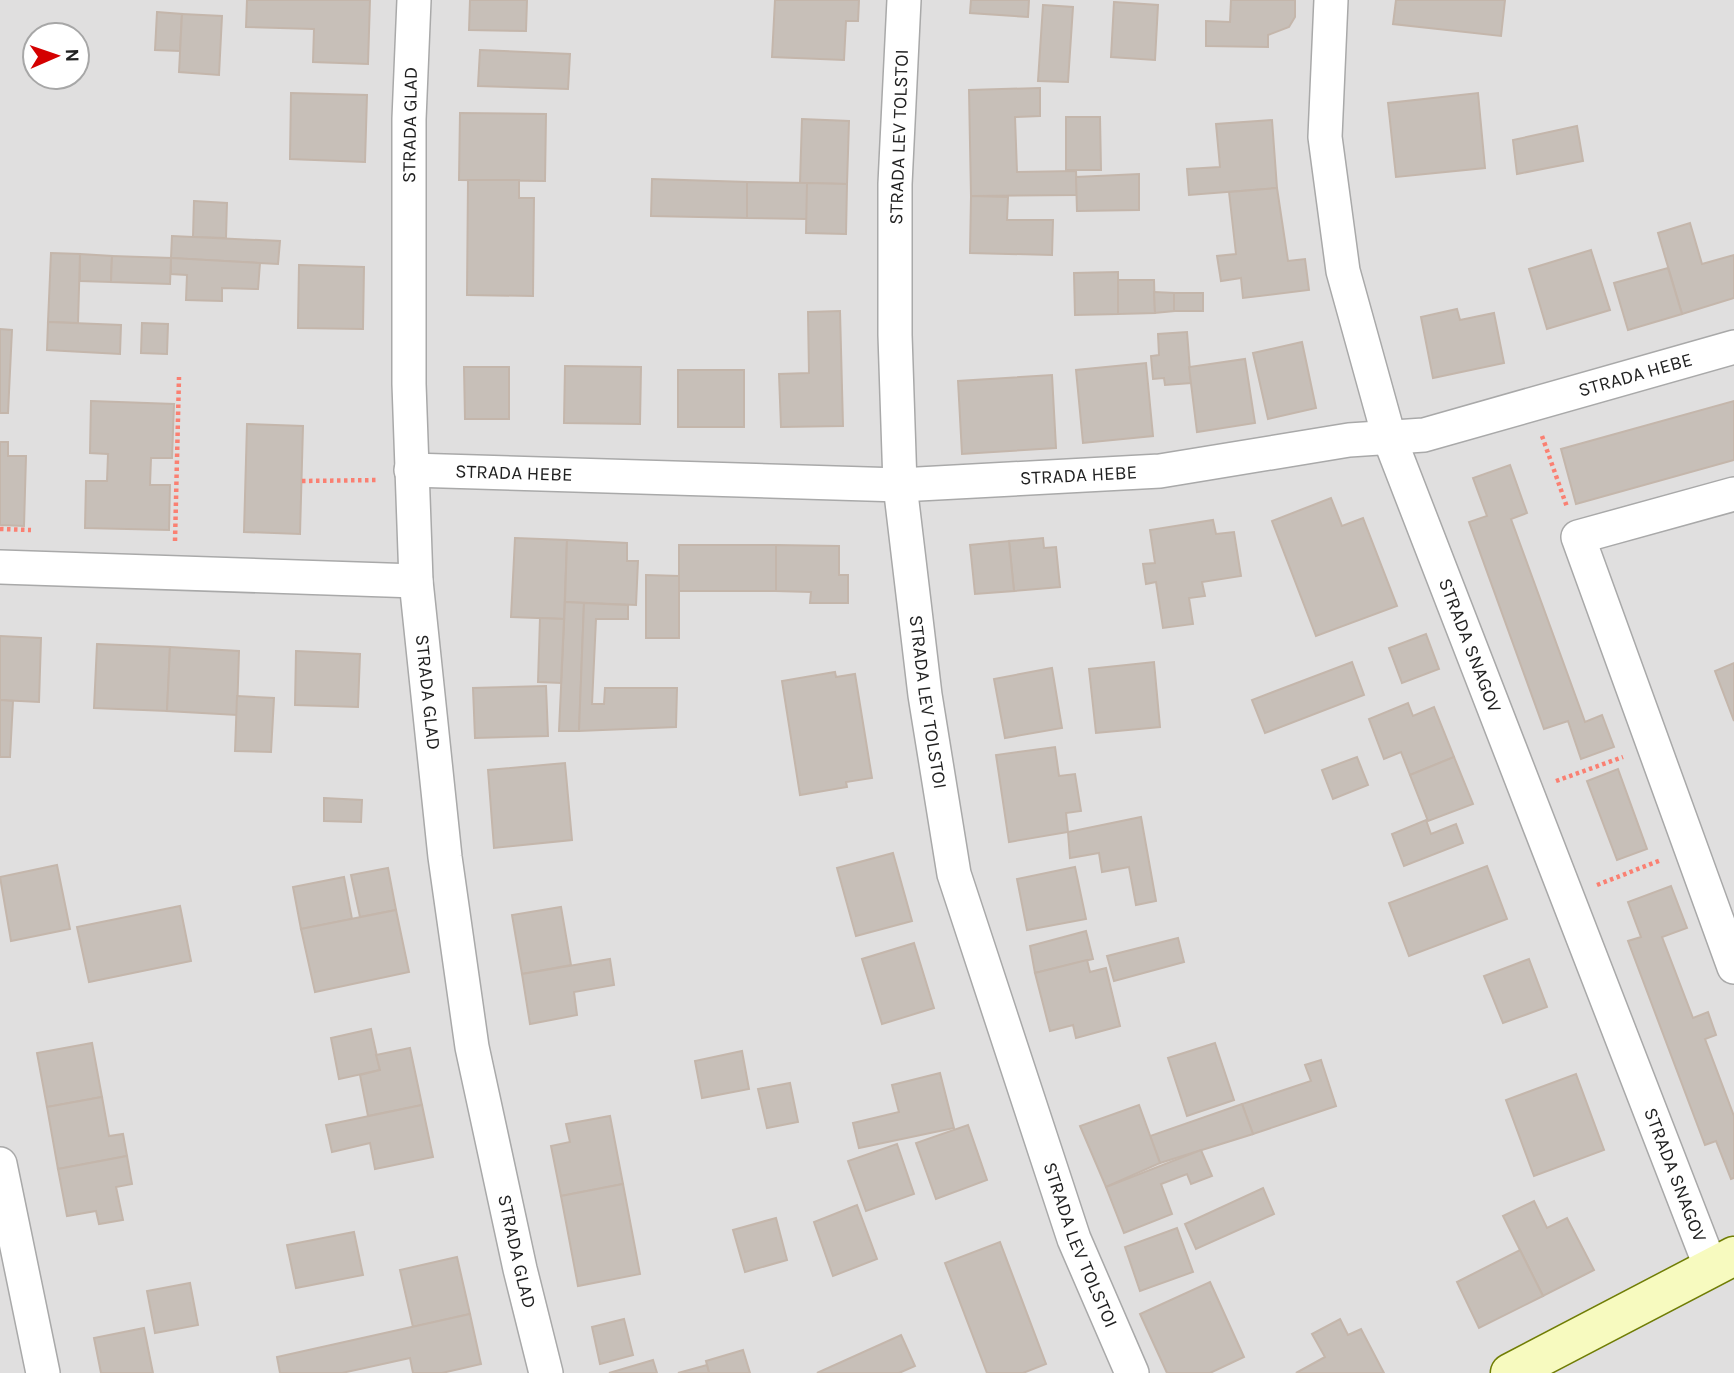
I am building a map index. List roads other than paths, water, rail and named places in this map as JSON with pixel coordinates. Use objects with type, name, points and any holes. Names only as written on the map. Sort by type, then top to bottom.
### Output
[{"type":"main road","points":[[1510,1373],[1723,1262]]},
{"type":"street","name":"STRADA GLAD","points":[[414,0],[409,120],[411,470],[416,581],[445,856],[472,1047],[520,1269],[547,1373]]},
{"type":"street","name":"STRADA LEV TOLSTOI","points":[[904,0],[895,184],[895,335],[900,485],[925,695],[954,874],[1074,1239],[1132,1373]]},
{"type":"street","name":"STRADA SNAGOV","points":[[1331,0],[1325,137],[1343,271],[1389,437],[1568,896],[1723,1262]]},
{"type":"street","name":"STRADA HEBE","points":[[411,470],[900,485],[1160,471],[1349,440],[1424,435],[1734,347]]},
{"type":"street","points":[[1734,494],[1578,537],[1734,967]]},
{"type":"street","points":[[0,567],[416,581]]},
{"type":"street","points":[[0,1164],[43,1373]]}]
